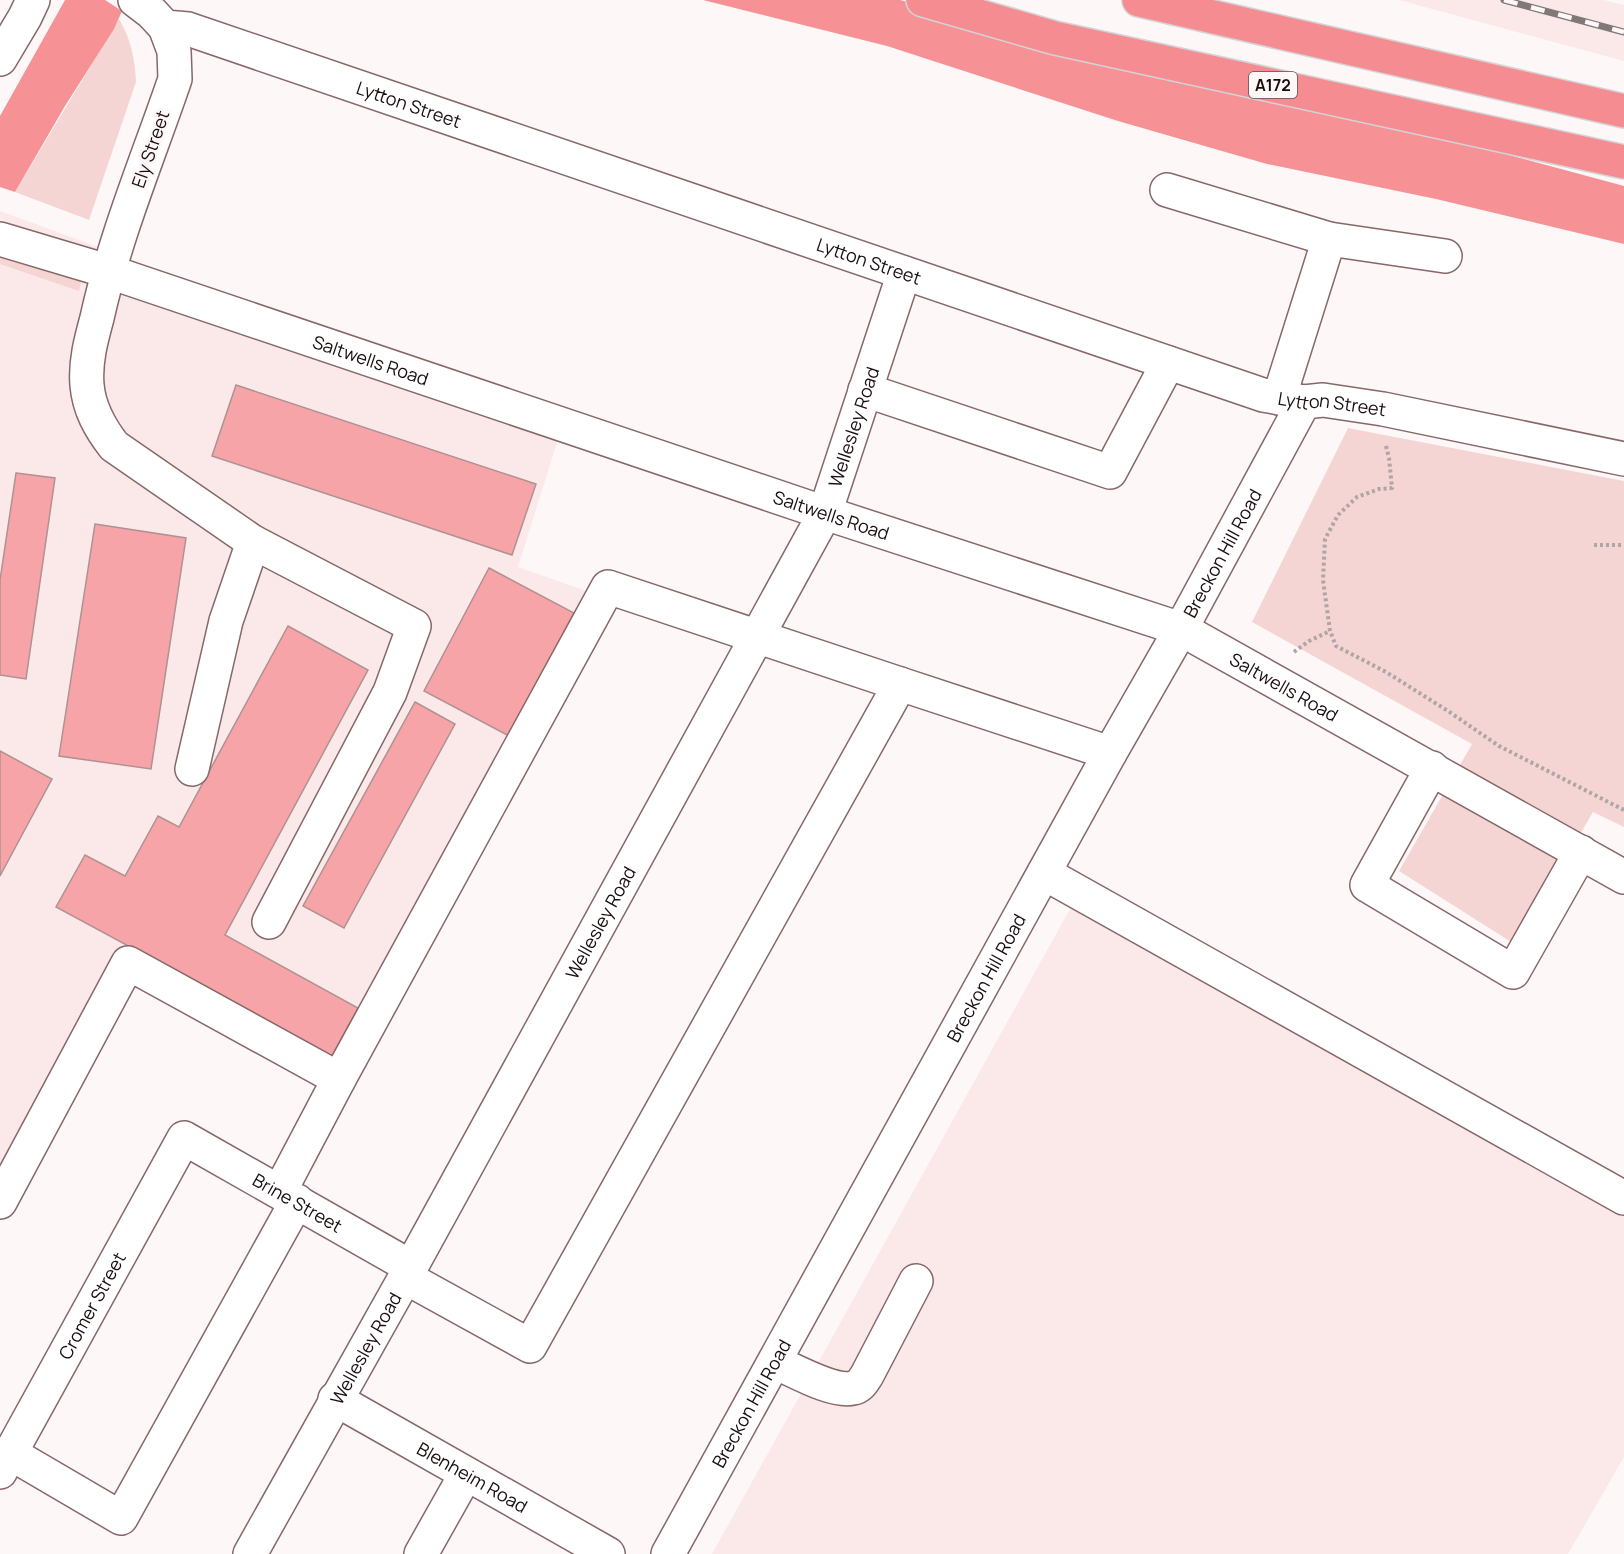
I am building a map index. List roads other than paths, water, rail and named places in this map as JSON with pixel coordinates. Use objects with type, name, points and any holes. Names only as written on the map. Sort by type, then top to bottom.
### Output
[{"type":"highway","name":"A172","points":[[923,0],[1055,38],[1624,162]]},
{"type":"highway","points":[[1139,0],[1624,111]]},
{"type":"street","points":[[0,59],[33,0]]},
{"type":"street","points":[[135,0],[165,27]]},
{"type":"street","name":"Ely Street","points":[[165,27],[174,51],[175,79],[107,271],[86,364],[90,405],[99,427],[114,447],[253,542],[414,626],[390,693],[269,922]]},
{"type":"street","name":"Lytton Street","points":[[165,27],[188,29],[1263,395],[1292,400],[1323,400],[1383,410],[1624,459]]},
{"type":"street","points":[[1167,190],[1329,239],[1445,256]]},
{"type":"street","name":"Saltwells Road","points":[[0,239],[107,271],[825,513],[1181,629],[1624,877]]},
{"type":"street","name":"Breckon Hill Road","points":[[668,1554],[1110,753],[1181,629],[1292,400],[1329,239]]},
{"type":"street","name":"Wellesley Road","points":[[250,1554],[408,1272],[825,513],[904,273]]},
{"type":"street","points":[[864,390],[1110,472],[1168,363]]},
{"type":"street","points":[[192,769],[226,621],[253,542]]},
{"type":"street","points":[[5,1463],[121,1518],[288,1196],[339,1079],[608,587],[756,638],[1110,753]]},
{"type":"street","name":"Brine Street","points":[[184,1138],[288,1196],[530,1346],[900,684]]},
{"type":"street","points":[[1432,768],[1366,885],[1513,972],[1581,852]]},
{"type":"street","points":[[1044,873],[1624,1198]]},
{"type":"street","points":[[0,1202],[128,963],[339,1079]]},
{"type":"street","name":"Cromer Street","points":[[5,1463],[184,1138]]},
{"type":"street","points":[[775,1362],[833,1387],[855,1388],[867,1375],[916,1281]]},
{"type":"street","name":"Blenheim Road","points":[[335,1399],[608,1554]]},
{"type":"street","points":[[422,1554],[466,1474]]},
{"type":"railway","points":[[1504,0],[1624,32]]}]
